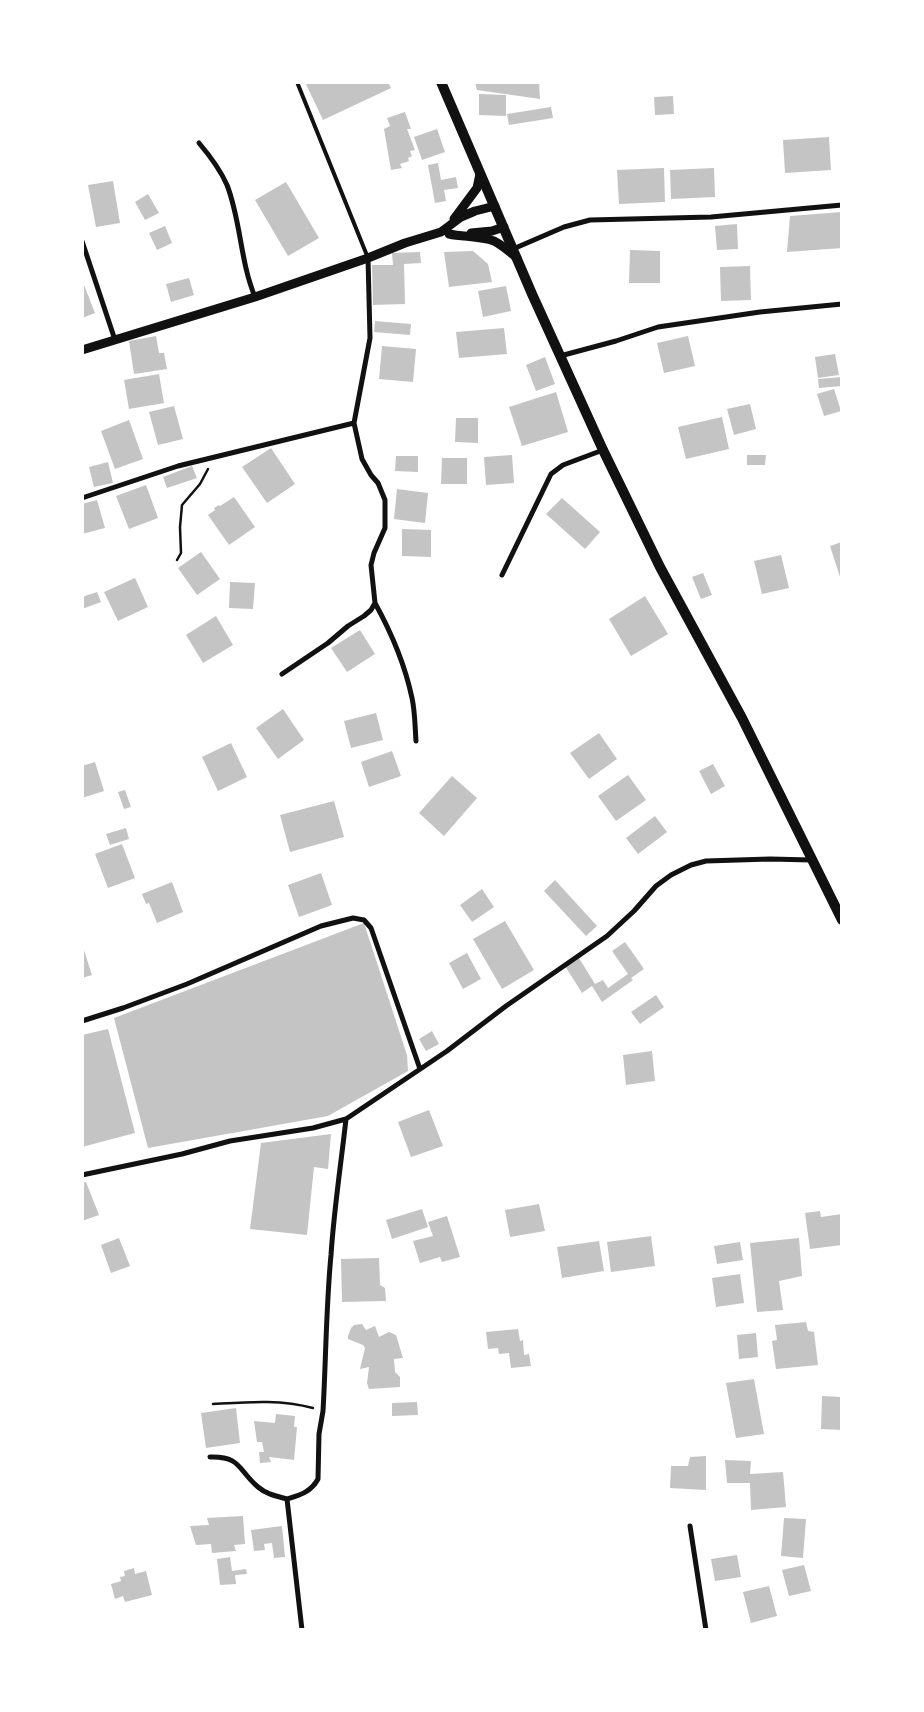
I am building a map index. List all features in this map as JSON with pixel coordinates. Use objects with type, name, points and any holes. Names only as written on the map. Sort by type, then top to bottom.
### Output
[{"type":"main road","points":[[441,82],[515,254],[603,450],[660,567],[742,718],[842,920]]},
{"type":"street","points":[[199,143],[217,166],[227,185],[237,220],[245,270],[255,297]]},
{"type":"street","points":[[446,230],[477,188],[480,174]]},
{"type":"street","points":[[446,230],[493,241],[515,254],[564,227],[590,220],[711,217],[842,205]]},
{"type":"street","points":[[82,350],[255,297],[368,258],[405,243],[446,230],[468,214],[495,206]]},
{"type":"street","points":[[446,230],[492,231],[504,227]]},
{"type":"street","points":[[82,241],[114,340]]},
{"type":"street","points":[[282,674],[364,616],[371,610],[374,602],[371,566],[374,553],[385,528],[385,500],[378,483],[362,459],[354,423],[370,338],[368,258]]},
{"type":"street","points":[[560,356],[616,341],[658,327],[760,312],[842,304]]},
{"type":"street","points":[[82,498],[178,466],[354,423]]},
{"type":"street","points":[[502,575],[551,474],[563,465],[603,450]]},
{"type":"street","points":[[374,602],[387,624],[400,658],[412,699],[416,741]]},
{"type":"street","points":[[82,1175],[182,1154],[230,1141],[313,1128],[346,1118],[420,1070],[506,1006],[608,936],[656,886],[672,875],[692,864],[706,861],[811,860]]},
{"type":"street","points":[[82,1021],[187,984],[321,926],[353,918],[364,920],[371,928],[420,1070]]},
{"type":"street","points":[[210,1457],[222,1457],[235,1461],[259,1488],[273,1496],[287,1499],[307,1492],[318,1479],[330,1258],[346,1118]]},
{"type":"street","points":[[287,1499],[302,1630]]},
{"type":"street","points":[[690,1526],[706,1630]]},
{"type":"lane","points":[[297,82],[368,258]]},
{"type":"path","points":[[177,560],[181,552],[180,528],[182,505],[200,484],[216,456]]},
{"type":"path","points":[[213,1404],[257,1401],[295,1403],[323,1411]]},
{"type":"building","points":[[305,82],[388,82],[391,88],[323,120]]},
{"type":"building","points":[[475,82],[539,82],[540,99],[477,90]]},
{"type":"building","points":[[479,94],[506,95],[506,116],[479,115]]},
{"type":"building","points":[[673,96],[674,114],[655,115],[654,97]]},
{"type":"building","points":[[551,107],[553,118],[509,125],[507,114]]},
{"type":"building","points":[[405,112],[411,129],[407,129],[415,150],[410,151],[412,156],[408,158],[409,161],[400,164],[402,168],[391,170],[384,129],[390,126],[387,118]]},
{"type":"building","points":[[437,129],[445,152],[422,160],[414,137]]},
{"type":"building","points":[[829,137],[831,170],[785,173],[783,140]]},
{"type":"building","points":[[438,163],[441,180],[456,177],[458,188],[444,190],[446,201],[435,203],[428,165]]},
{"type":"building","points":[[664,168],[665,202],[619,204],[617,170]]},
{"type":"building","points":[[714,168],[715,197],[671,199],[670,170]]},
{"type":"building","points":[[113,181],[120,223],[96,227],[88,185]]},
{"type":"building","points":[[286,182],[319,238],[288,256],[255,200]]},
{"type":"building","points":[[148,194],[159,213],[145,220],[135,202]]},
{"type":"building","points":[[842,212],[842,248],[787,252],[790,216]]},
{"type":"building","points":[[737,224],[738,249],[717,250],[715,226]]},
{"type":"building","points":[[165,226],[172,243],[157,250],[149,233]]},
{"type":"building","points":[[630,250],[660,251],[660,283],[629,283]]},
{"type":"building","points":[[473,251],[488,264],[492,282],[449,287],[444,252]]},
{"type":"building","points":[[420,252],[421,263],[404,264],[405,304],[373,305],[372,265],[393,265],[392,253]]},
{"type":"building","points":[[750,266],[751,300],[721,301],[720,267]]},
{"type":"building","points":[[189,278],[194,295],[171,302],[166,284]]},
{"type":"building","points":[[82,280],[95,313],[82,318]]},
{"type":"building","points":[[506,286],[511,311],[483,317],[478,291]]},
{"type":"building","points":[[375,321],[411,324],[410,335],[374,332]]},
{"type":"building","points":[[504,328],[507,354],[459,358],[456,332]]},
{"type":"building","points":[[156,336],[159,353],[164,353],[167,369],[134,374],[129,341]]},
{"type":"building","points":[[688,336],[695,366],[664,373],[657,343]]},
{"type":"building","points":[[382,346],[416,349],[413,382],[379,379]]},
{"type":"building","points":[[835,354],[839,375],[818,378],[815,357]]},
{"type":"building","points":[[545,357],[555,384],[536,391],[526,365]]},
{"type":"building","points":[[159,374],[164,403],[129,409],[124,380]]},
{"type":"building","points":[[842,377],[842,386],[819,388],[818,379]]},
{"type":"building","points":[[834,389],[841,411],[824,416],[817,394]]},
{"type":"building","points":[[556,392],[568,432],[522,446],[509,407]]},
{"type":"building","points":[[750,404],[756,429],[734,435],[727,409]]},
{"type":"building","points":[[174,406],[183,439],[158,445],[149,412]]},
{"type":"building","points":[[722,417],[729,449],[686,459],[678,427]]},
{"type":"building","points":[[456,418],[478,418],[478,443],[455,442]]},
{"type":"building","points":[[129,420],[143,459],[115,469],[101,431]]},
{"type":"building","points":[[271,448],[295,484],[267,503],[242,467]]},
{"type":"building","points":[[512,455],[514,483],[486,485],[484,457]]},
{"type":"building","points":[[747,455],[766,455],[765,465],[747,465]]},
{"type":"building","points":[[396,456],[418,456],[418,472],[395,471]]},
{"type":"building","points":[[442,458],[467,458],[467,484],[441,484]]},
{"type":"building","points":[[108,462],[113,483],[94,487],[89,467]]},
{"type":"building","points":[[192,466],[197,478],[167,488],[163,477]]},
{"type":"building","points":[[146,485],[158,518],[129,529],[116,496]]},
{"type":"building","points":[[397,489],[428,493],[425,523],[394,519]]},
{"type":"building","points":[[234,497],[255,527],[229,545],[208,515],[215,510],[214,508]]},
{"type":"building","points":[[562,498],[600,532],[585,549],[546,514]]},
{"type":"building","points":[[97,500],[105,528],[82,534],[82,504]]},
{"type":"building","points":[[402,529],[431,530],[431,557],[402,556]]},
{"type":"building","points":[[842,542],[842,576],[840,577],[830,546]]},
{"type":"building","points":[[201,552],[220,579],[197,595],[178,568]]},
{"type":"building","points":[[781,555],[789,588],[762,594],[754,561]]},
{"type":"building","points":[[703,573],[712,595],[701,599],[692,577]]},
{"type":"building","points":[[135,578],[148,607],[118,621],[104,592]]},
{"type":"building","points":[[230,582],[255,583],[253,609],[229,608]]},
{"type":"building","points":[[97,592],[101,602],[82,609],[82,597]]},
{"type":"building","points":[[645,596],[668,634],[631,656],[609,619]]},
{"type":"building","points":[[216,616],[233,645],[203,663],[186,635]]},
{"type":"building","points":[[360,630],[375,654],[347,672],[331,648]]},
{"type":"building","points":[[283,709],[304,740],[278,759],[256,728]]},
{"type":"building","points":[[376,713],[383,740],[351,748],[344,721]]},
{"type":"building","points":[[599,733],[617,759],[589,779],[570,753]]},
{"type":"building","points":[[231,743],[247,777],[218,791],[202,757]]},
{"type":"building","points":[[392,751],[401,776],[369,787],[361,762]]},
{"type":"building","points":[[95,762],[104,791],[82,798],[82,766]]},
{"type":"building","points":[[713,764],[725,786],[711,794],[699,771]]},
{"type":"building","points":[[628,775],[646,800],[616,821],[598,796]]},
{"type":"building","points":[[452,776],[477,798],[444,836],[419,813]]},
{"type":"building","points":[[125,790],[131,807],[124,809],[118,792]]},
{"type":"building","points":[[334,801],[344,837],[290,852],[280,815]]},
{"type":"building","points":[[655,816],[667,832],[638,854],[626,838]]},
{"type":"building","points":[[126,828],[129,839],[110,845],[106,834]]},
{"type":"building","points":[[122,844],[135,878],[108,888],[95,854]]},
{"type":"building","points":[[321,873],[332,905],[299,917],[288,885]]},
{"type":"building","points":[[555,880],[597,926],[586,936],[544,891]]},
{"type":"building","points":[[172,882],[183,912],[157,923],[149,903],[146,904],[142,894]]},
{"type":"building","points":[[482,889],[494,907],[472,922],[460,905]]},
{"type":"building","points":[[505,921],[534,970],[502,989],[473,939]]},
{"type":"building","points":[[364,923],[407,1055],[408,1071],[328,1116],[148,1148],[114,1018]]},
{"type":"building","points":[[625,942],[644,969],[631,978],[633,980],[602,1002],[592,986],[582,993],[565,966],[579,958],[595,984],[603,980],[608,988],[628,974],[612,951]]},
{"type":"building","points":[[82,944],[92,975],[82,978]]},
{"type":"building","points":[[467,953],[481,979],[463,989],[449,963]]},
{"type":"building","points":[[656,995],[664,1007],[640,1024],[631,1012]]},
{"type":"building","points":[[108,1029],[135,1133],[82,1147],[82,1035]]},
{"type":"building","points":[[432,1031],[439,1044],[426,1051],[419,1039]]},
{"type":"building","points":[[652,1051],[655,1081],[626,1085],[623,1055]]},
{"type":"building","points":[[429,1110],[443,1146],[411,1157],[398,1122]]},
{"type":"building","points":[[331,1134],[328,1169],[314,1167],[307,1235],[250,1229],[261,1143]]},
{"type":"building","points":[[86,1182],[99,1215],[82,1221],[82,1183]]},
{"type":"building","points":[[539,1204],[545,1231],[510,1237],[505,1210]]},
{"type":"building","points":[[422,1209],[428,1227],[392,1239],[386,1220]]},
{"type":"building","points":[[820,1211],[821,1217],[842,1214],[842,1245],[810,1249],[805,1213]]},
{"type":"building","points":[[447,1216],[460,1257],[442,1262],[440,1257],[420,1263],[413,1241],[433,1236],[428,1222]]},
{"type":"building","points":[[651,1236],[655,1266],[611,1272],[607,1242]]},
{"type":"building","points":[[119,1238],[130,1266],[111,1273],[101,1245]]},
{"type":"building","points":[[799,1238],[802,1276],[779,1281],[783,1310],[757,1312],[750,1243]]},
{"type":"building","points":[[599,1241],[604,1271],[562,1278],[557,1247]]},
{"type":"building","points":[[740,1242],[743,1260],[717,1264],[714,1246]]},
{"type":"building","points":[[379,1258],[380,1285],[385,1288],[386,1301],[342,1302],[341,1259]]},
{"type":"building","points":[[740,1274],[744,1303],[716,1307],[712,1278]]},
{"type":"building","points":[[806,1322],[808,1331],[814,1332],[818,1365],[776,1369],[772,1341],[777,1340],[775,1325]]},
{"type":"building","points":[[362,1324],[366,1330],[375,1326],[379,1337],[389,1332],[396,1335],[403,1358],[394,1359],[395,1372],[400,1377],[400,1387],[369,1389],[367,1383],[369,1367],[360,1369],[365,1348],[363,1345],[348,1339],[351,1328],[354,1325]]},
{"type":"building","points":[[518,1329],[520,1341],[523,1340],[524,1355],[529,1354],[531,1366],[511,1368],[509,1353],[499,1354],[498,1348],[488,1349],[486,1332]]},
{"type":"building","points":[[756,1333],[758,1357],[739,1359],[737,1335]]},
{"type":"building","points":[[754,1379],[764,1434],[736,1438],[726,1383]]},
{"type":"building","points":[[822,1396],[842,1397],[842,1430],[821,1429]]},
{"type":"building","points":[[417,1402],[418,1415],[392,1416],[392,1403]]},
{"type":"building","points":[[236,1408],[240,1443],[206,1448],[201,1413]]},
{"type":"building","points":[[276,1414],[295,1416],[294,1427],[297,1427],[294,1460],[269,1457],[271,1462],[260,1463],[259,1452],[264,1452],[262,1442],[257,1442],[254,1421],[275,1423]]},
{"type":"building","points":[[706,1456],[706,1490],[670,1488],[671,1466],[688,1466],[690,1457]]},
{"type":"building","points":[[725,1460],[751,1461],[750,1474],[783,1472],[786,1507],[751,1510],[750,1483],[727,1483]]},
{"type":"building","points":[[243,1516],[245,1544],[234,1545],[236,1551],[212,1553],[211,1544],[196,1545],[190,1526],[209,1525],[207,1518]]},
{"type":"building","points":[[784,1518],[806,1519],[803,1558],[781,1556]]},
{"type":"building","points":[[282,1526],[285,1557],[274,1558],[272,1543],[264,1544],[265,1550],[254,1551],[251,1530]]},
{"type":"building","points":[[737,1555],[741,1577],[715,1581],[711,1559]]},
{"type":"building","points":[[230,1557],[232,1571],[246,1569],[247,1574],[235,1575],[236,1584],[220,1585],[217,1559]]},
{"type":"building","points":[[804,1565],[811,1591],[789,1596],[782,1570]]},
{"type":"building","points":[[134,1568],[135,1574],[146,1571],[152,1595],[125,1602],[123,1596],[115,1599],[111,1584],[121,1581],[120,1577],[125,1576],[124,1571]]},
{"type":"building","points":[[769,1586],[777,1616],[751,1623],[743,1592]]}]
